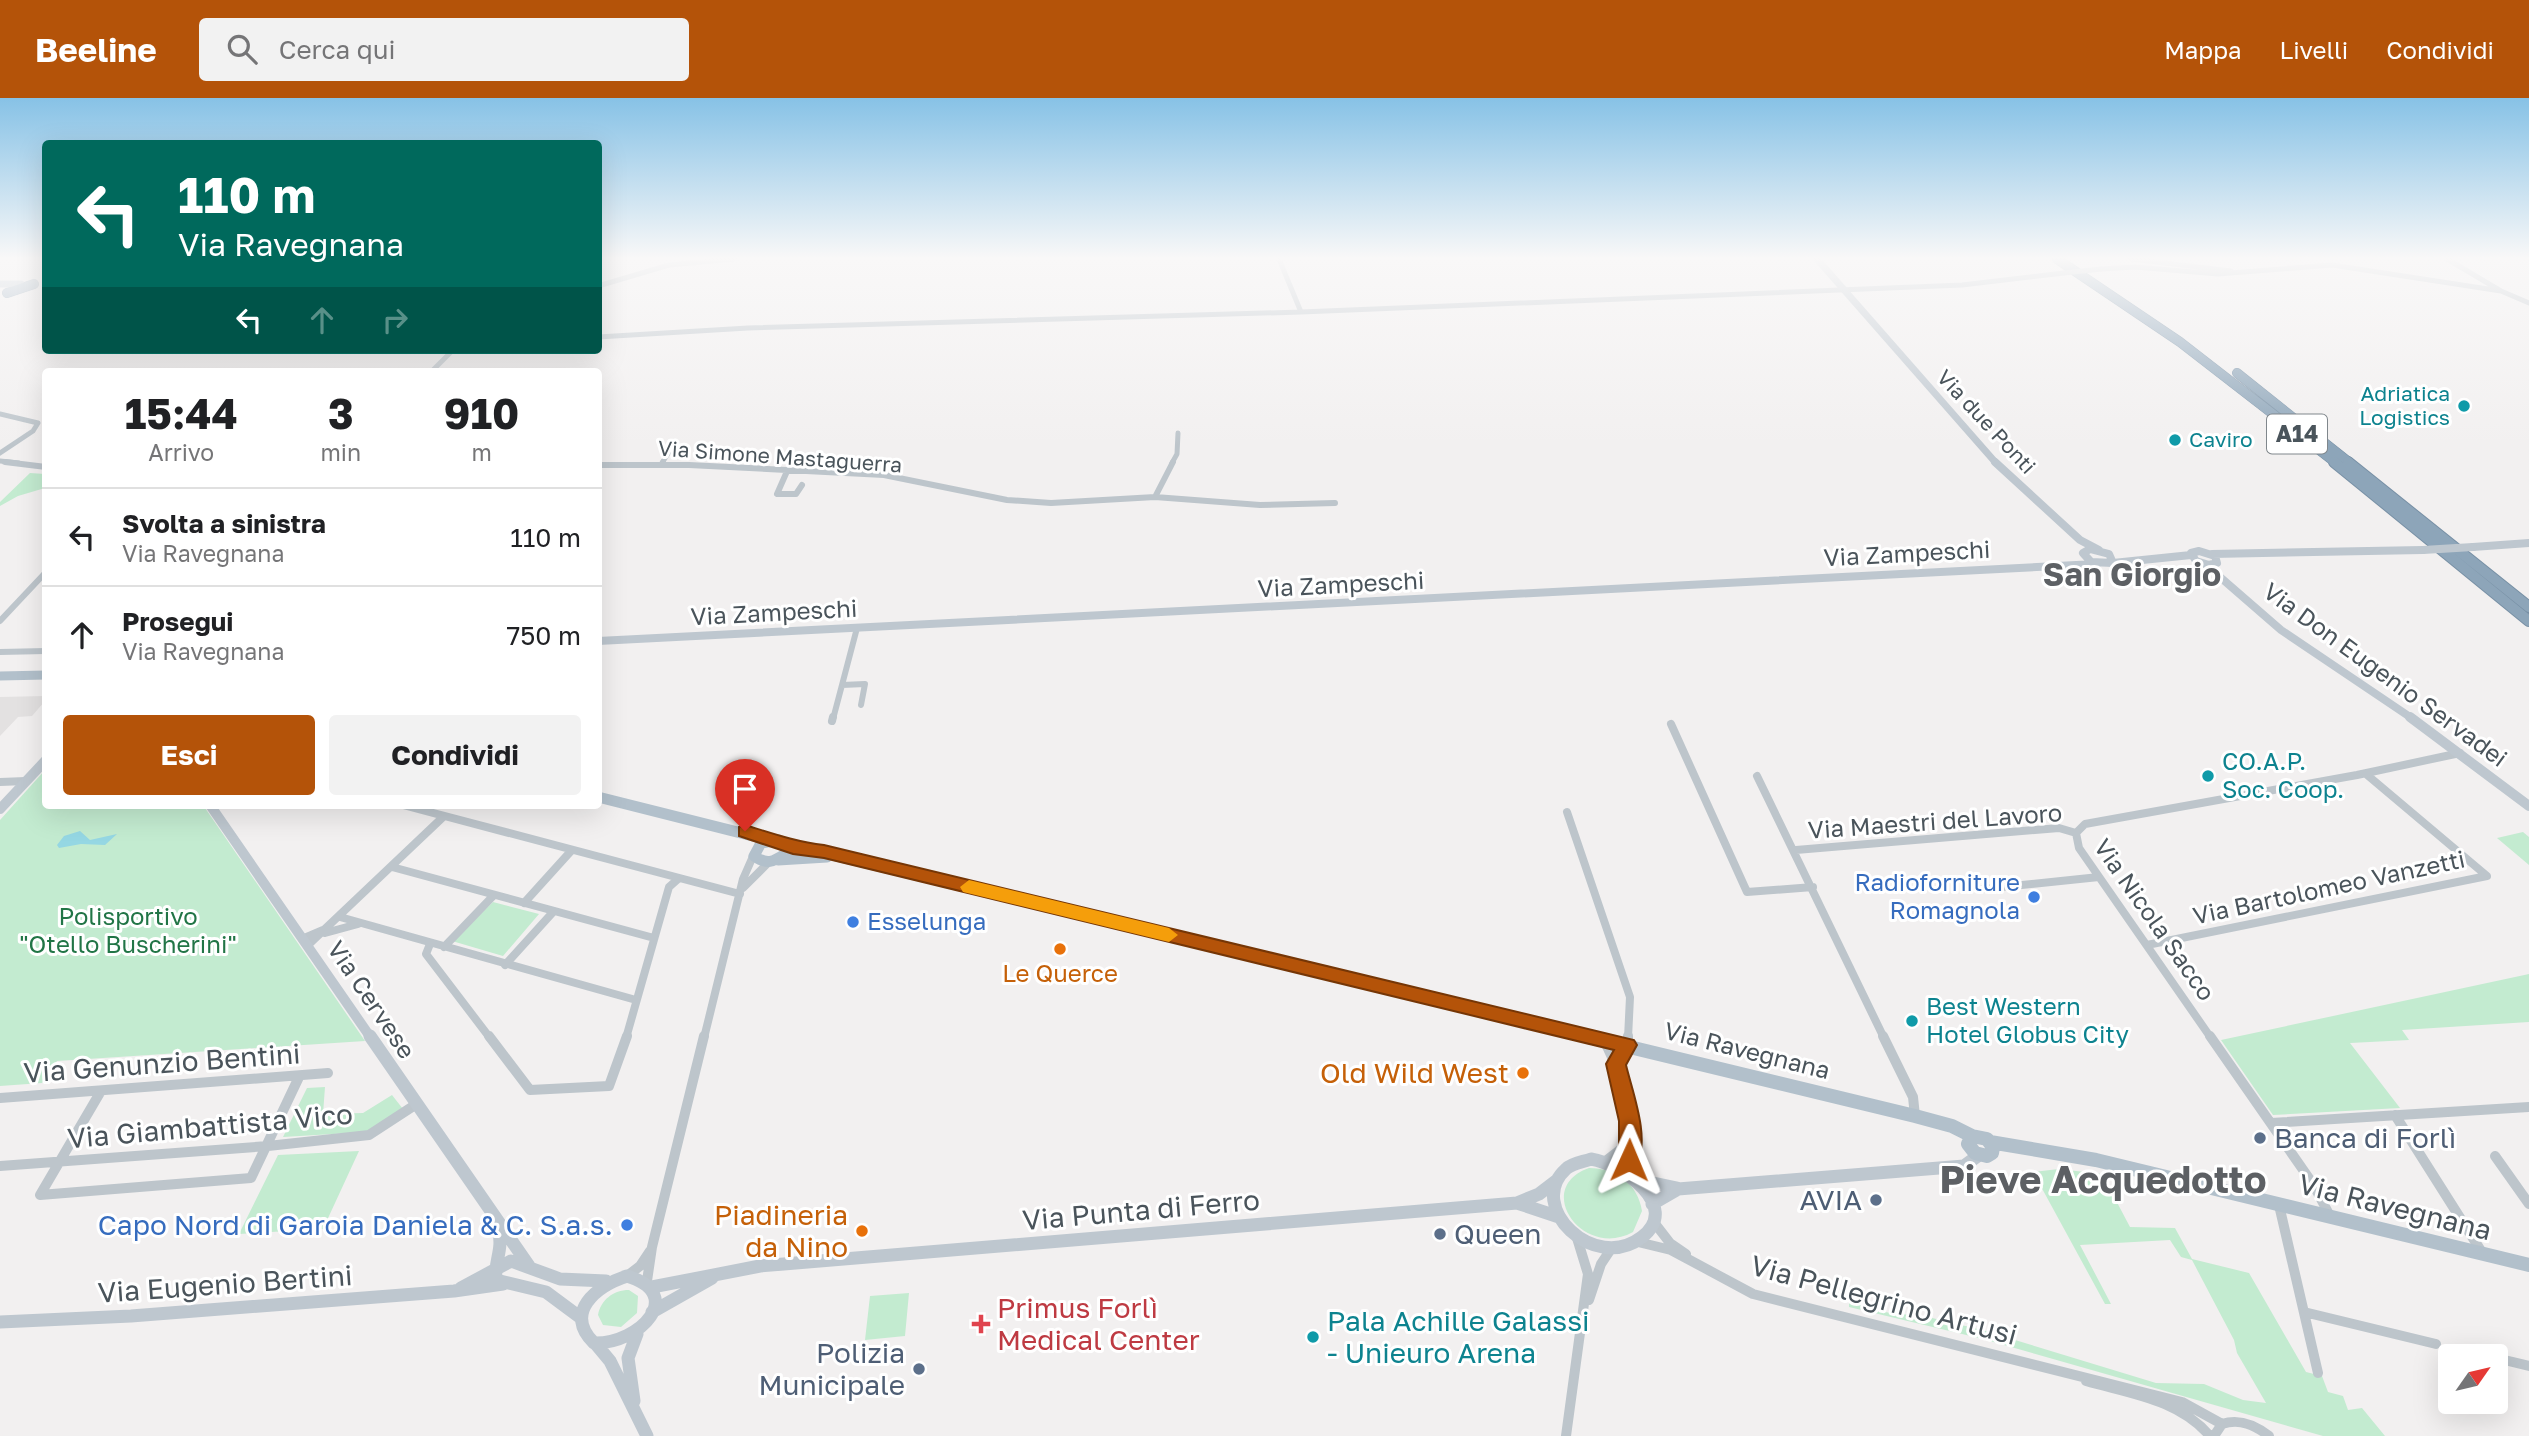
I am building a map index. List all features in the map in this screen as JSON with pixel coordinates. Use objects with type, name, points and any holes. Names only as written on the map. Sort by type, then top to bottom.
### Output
[{"type":"highway","name":"A14","points":[[2152,321],[2238,385],[2529,621]]},
{"type":"highway","name":"A14","points":[[2167,321],[2236,373],[2529,607]]},
{"type":"main road","points":[[0,676],[42,675]]},
{"type":"main road","points":[[602,798],[745,831],[769,840]]},
{"type":"main road","points":[[745,831],[758,861],[773,861],[785,854],[786,844]]},
{"type":"main road","points":[[755,851],[769,840]]},
{"type":"main road","name":"Via Ravegnana","points":[[769,840],[779,840],[786,844],[1915,1116],[1952,1126],[1973,1145]]},
{"type":"main road","name":"Via Ravegnana","points":[[773,861],[836,856]]},
{"type":"main road","points":[[1979,1135],[1992,1146],[1987,1156],[1973,1145],[1979,1135]]},
{"type":"main road","name":"Via Ravegnana","points":[[1992,1146],[2096,1160],[2529,1265]]},
{"type":"street","points":[[602,337],[943,321]]},
{"type":"street","name":"Via due Ponti","points":[[1872,321],[2001,469],[2080,540],[2112,560]]},
{"type":"street","points":[[435,368],[449,354]]},
{"type":"street","points":[[0,414],[38,424],[33,431],[0,453]]},
{"type":"street","points":[[1155,497],[1177,453],[1178,433]]},
{"type":"street","points":[[662,464],[673,446]]},
{"type":"street","points":[[0,461],[42,466]]},
{"type":"street","name":"Via Simone Mastaguerra","points":[[602,465],[788,468],[884,475],[1007,500],[1040,502],[1155,497],[1260,505],[1335,503]]},
{"type":"street","points":[[788,468],[777,494],[796,494],[802,485]]},
{"type":"street","name":"Via due Ponti","points":[[2080,540],[2085,558]]},
{"type":"street","points":[[2112,560],[2176,557],[2216,560],[2232,555],[2423,550],[2529,543]]},
{"type":"street","points":[[2085,558],[2099,550]]},
{"type":"street","points":[[2197,560],[2199,551],[2216,560]]},
{"type":"street","name":"Via Zampeschi","points":[[602,641],[2085,558],[2096,564],[2112,560]]},
{"type":"street","name":"Via Don Eugenio Servadei","points":[[2197,560],[2281,630],[2461,753],[2529,807]]},
{"type":"street","points":[[2216,560],[2219,576]]},
{"type":"street","points":[[0,621],[42,576]]},
{"type":"street","points":[[832,721],[857,628]]},
{"type":"street","points":[[0,652],[42,651]]},
{"type":"street","points":[[842,685],[865,684],[861,705]]},
{"type":"street","points":[[1671,724],[1747,892],[1813,887]]},
{"type":"street","name":"Via Nicola Sacco","points":[[2330,1217],[2313,1184],[2079,848],[2076,833],[2085,824],[2366,774],[2461,753]]},
{"type":"street","points":[[0,809],[42,764]]},
{"type":"street","name":"Via Bartolomeo Vanzetti","points":[[2147,945],[2487,876],[2366,774]]},
{"type":"street","points":[[1757,776],[1796,850],[1913,1097],[1915,1116]]},
{"type":"street","points":[[0,782],[26,781]]},
{"type":"street","name":"Via Cervese","points":[[213,809],[415,1105],[530,1266]]},
{"type":"street","points":[[415,809],[678,879],[741,891]]},
{"type":"street","points":[[1567,812],[1630,997],[1628,1045],[1616,1064]]},
{"type":"street","points":[[323,934],[442,818]]},
{"type":"street","name":"Via Maestri del Lavoro","points":[[1796,850],[2059,828],[2076,833]]},
{"type":"street","points":[[524,903],[571,851]]},
{"type":"street","points":[[640,1422],[631,1391],[628,1358],[639,1332],[652,1312],[655,1300],[650,1284],[652,1247],[747,866],[755,851]]},
{"type":"street","points":[[741,891],[773,861]]},
{"type":"street","points":[[392,867],[654,938]]},
{"type":"street","points":[[1983,889],[2099,877]]},
{"type":"street","points":[[430,944],[426,954],[530,1090],[609,1086],[616,1073],[669,887],[678,879]]},
{"type":"street","points":[[444,947],[494,895]]},
{"type":"street","points":[[505,965],[554,911]]},
{"type":"street","points":[[340,917],[636,1000]]},
{"type":"street","points":[[304,942],[362,923]]},
{"type":"street","points":[[304,942],[330,926]]},
{"type":"street","points":[[1603,1040],[1616,1064],[1629,1121],[1629,1143],[1636,1176],[1652,1204],[1652,1219],[1646,1233],[1637,1242]]},
{"type":"street","name":"Via Genunzio Bentini","points":[[0,1098],[328,1073]]},
{"type":"street","points":[[101,1091],[40,1195],[251,1178],[299,1077]]},
{"type":"street","name":"Via Giambattista Vico","points":[[0,1166],[268,1146],[369,1135],[415,1105]]},
{"type":"street","points":[[2271,1123],[2529,1107]]},
{"type":"street","points":[[2395,1115],[2484,1254]]},
{"type":"street","points":[[1607,1160],[1629,1143]]},
{"type":"street","points":[[1517,1203],[1539,1194],[1577,1162],[1607,1160],[1636,1176],[1678,1189],[1964,1166],[1973,1145]]},
{"type":"street","points":[[2495,1156],[2529,1204]]},
{"type":"street","points":[[1556,1181],[1553,1195],[1559,1217],[1577,1238],[1588,1274],[1566,1436]]},
{"type":"street","points":[[1652,1204],[1678,1189]]},
{"type":"street","name":"Via Punta di Ferro","points":[[650,1284],[760,1266],[1517,1203],[1559,1217]]},
{"type":"street","points":[[2278,1204],[2318,1373]]},
{"type":"street","points":[[1652,1219],[1670,1242],[1712,1273]]},
{"type":"street","name":"Via Cervese","points":[[495,1269],[502,1245],[496,1220]]},
{"type":"street","points":[[1577,1238],[1594,1246],[1611,1249],[1637,1242],[1658,1245],[1712,1273]]},
{"type":"street","points":[[581,1318],[546,1292],[503,1284],[496,1280],[495,1269],[511,1261],[560,1279],[609,1281],[627,1276],[640,1266],[652,1247]]},
{"type":"street","points":[[1584,1317],[1595,1277],[1611,1249]]},
{"type":"street","name":"Via Eugenio Bertini","points":[[454,1291],[495,1269]]},
{"type":"street","name":"Via Punta di Ferro","points":[[652,1312],[725,1272]]},
{"type":"street","name":"Via Pellegrino Artusi","points":[[1712,1273],[1735,1286],[1772,1300],[2045,1366]]},
{"type":"street","points":[[627,1276],[650,1284]]},
{"type":"street","points":[[609,1281],[589,1298],[581,1318],[583,1332],[610,1361],[647,1436]]},
{"type":"street","name":"Via Eugenio Bertini","points":[[0,1322],[454,1291],[503,1284]]},
{"type":"street","points":[[2304,1312],[2436,1344]]},
{"type":"street","points":[[594,1343],[616,1344],[639,1332]]},
{"type":"street","points":[[2508,1361],[2529,1366]]},
{"type":"street","points":[[2045,1366],[2182,1402],[2222,1424]]},
{"type":"street","points":[[2045,1366],[2179,1409],[2198,1421],[2212,1436],[2222,1424],[2236,1421],[2268,1434]]},
{"type":"shaded area","points":[[42,696],[42,704],[32,716],[18,717],[0,736],[0,697]]},
{"type":"green space","points":[[30,473],[42,474],[42,489],[18,496],[0,506],[0,502]]},
{"type":"green space","name":"Polisportivo \"Otello Buscherini\"","points":[[42,773],[42,809],[206,809],[365,1041],[57,1061],[42,1083],[0,1086],[0,820]]},
{"type":"green space","points":[[2523,832],[2529,837],[2529,865],[2497,838]]},
{"type":"green space","points":[[493,902],[539,914],[503,956],[452,941]]},
{"type":"green space","points":[[2529,974],[2529,1022],[2402,1030],[2409,1040],[2350,1043],[2400,1108],[2273,1115],[2221,1040]]},
{"type":"green space","points":[[325,1087],[323,1114],[363,1113],[392,1095],[403,1109],[367,1132],[283,1137],[307,1088]]},
{"type":"green space","points":[[359,1151],[323,1229],[239,1234],[278,1155]]},
{"type":"green space","points":[[1589,1168],[1617,1174],[1636,1193],[1642,1211],[1633,1232],[1614,1238],[1597,1237],[1582,1229],[1571,1218],[1565,1204],[1565,1190],[1572,1178]]},
{"type":"green space","points":[[2059,1169],[2102,1174],[2130,1227],[2175,1228],[2192,1259],[2249,1273],[2306,1372],[2322,1376],[2328,1392],[2343,1396],[2348,1410],[2362,1408],[2385,1436],[2323,1436],[1983,1339],[1849,1307],[1849,1302],[1884,1312],[1928,1317],[1982,1330],[2156,1383],[2204,1384],[2243,1400],[2266,1403],[2237,1353],[2234,1340],[2192,1260],[2181,1257],[2170,1240],[2080,1245],[2111,1304],[2105,1304],[2033,1172]]},
{"type":"green space","points":[[629,1290],[638,1296],[637,1313],[621,1327],[603,1325],[598,1315],[605,1300],[613,1294]]},
{"type":"green space","points":[[909,1293],[905,1336],[865,1340],[870,1296]]},
{"type":"water","points":[[80,831],[90,840],[117,834],[105,845],[81,844],[59,848],[57,845],[64,836]]},
{"type":"slow traffic","points":[[969,887],[1169,935]]},
{"type":"place","name":"Adriatica Logistics","points":[[2464,406]]},
{"type":"place","name":"Caviro","points":[[2175,440]]},
{"type":"place","name":"CO.A.P. Soc. Coop.","points":[[2208,776]]},
{"type":"place","name":"Radioforniture Romagnola","points":[[2034,897]]},
{"type":"place","name":"Esselunga","points":[[853,922]]},
{"type":"place","name":"Le Querce","points":[[1060,949]]},
{"type":"place","name":"Best Western Hotel Globus City","points":[[1912,1021]]},
{"type":"place","name":"Old Wild West","points":[[1523,1073]]},
{"type":"place","name":"Banca di Forlì","points":[[2260,1138]]},
{"type":"place","name":"AVIA","points":[[1876,1200]]},
{"type":"place","name":"Capo Nord di Garoia Daniela & C. S.a.s.","points":[[627,1225]]},
{"type":"place","name":"Piadineria da Nino","points":[[862,1231]]},
{"type":"place","name":"Queen","points":[[1440,1234]]},
{"type":"place","name":"Primus Forlì Medical Center","points":[[981,1324]]},
{"type":"place","name":"Pala Achille Galassi - Unieuro Arena","points":[[1313,1337]]},
{"type":"place","name":"Polizia Municipale","points":[[919,1369]]},
{"type":"district","name":"San Giorgio","points":[[2132,575]]},
{"type":"district","name":"Pieve Acquedotto","points":[[2103,1180]]},
{"type":"route","points":[[745,831],[769,840],[783,841],[793,848],[824,852],[1628,1045],[1616,1064],[1629,1121],[1629,1160]]}]
